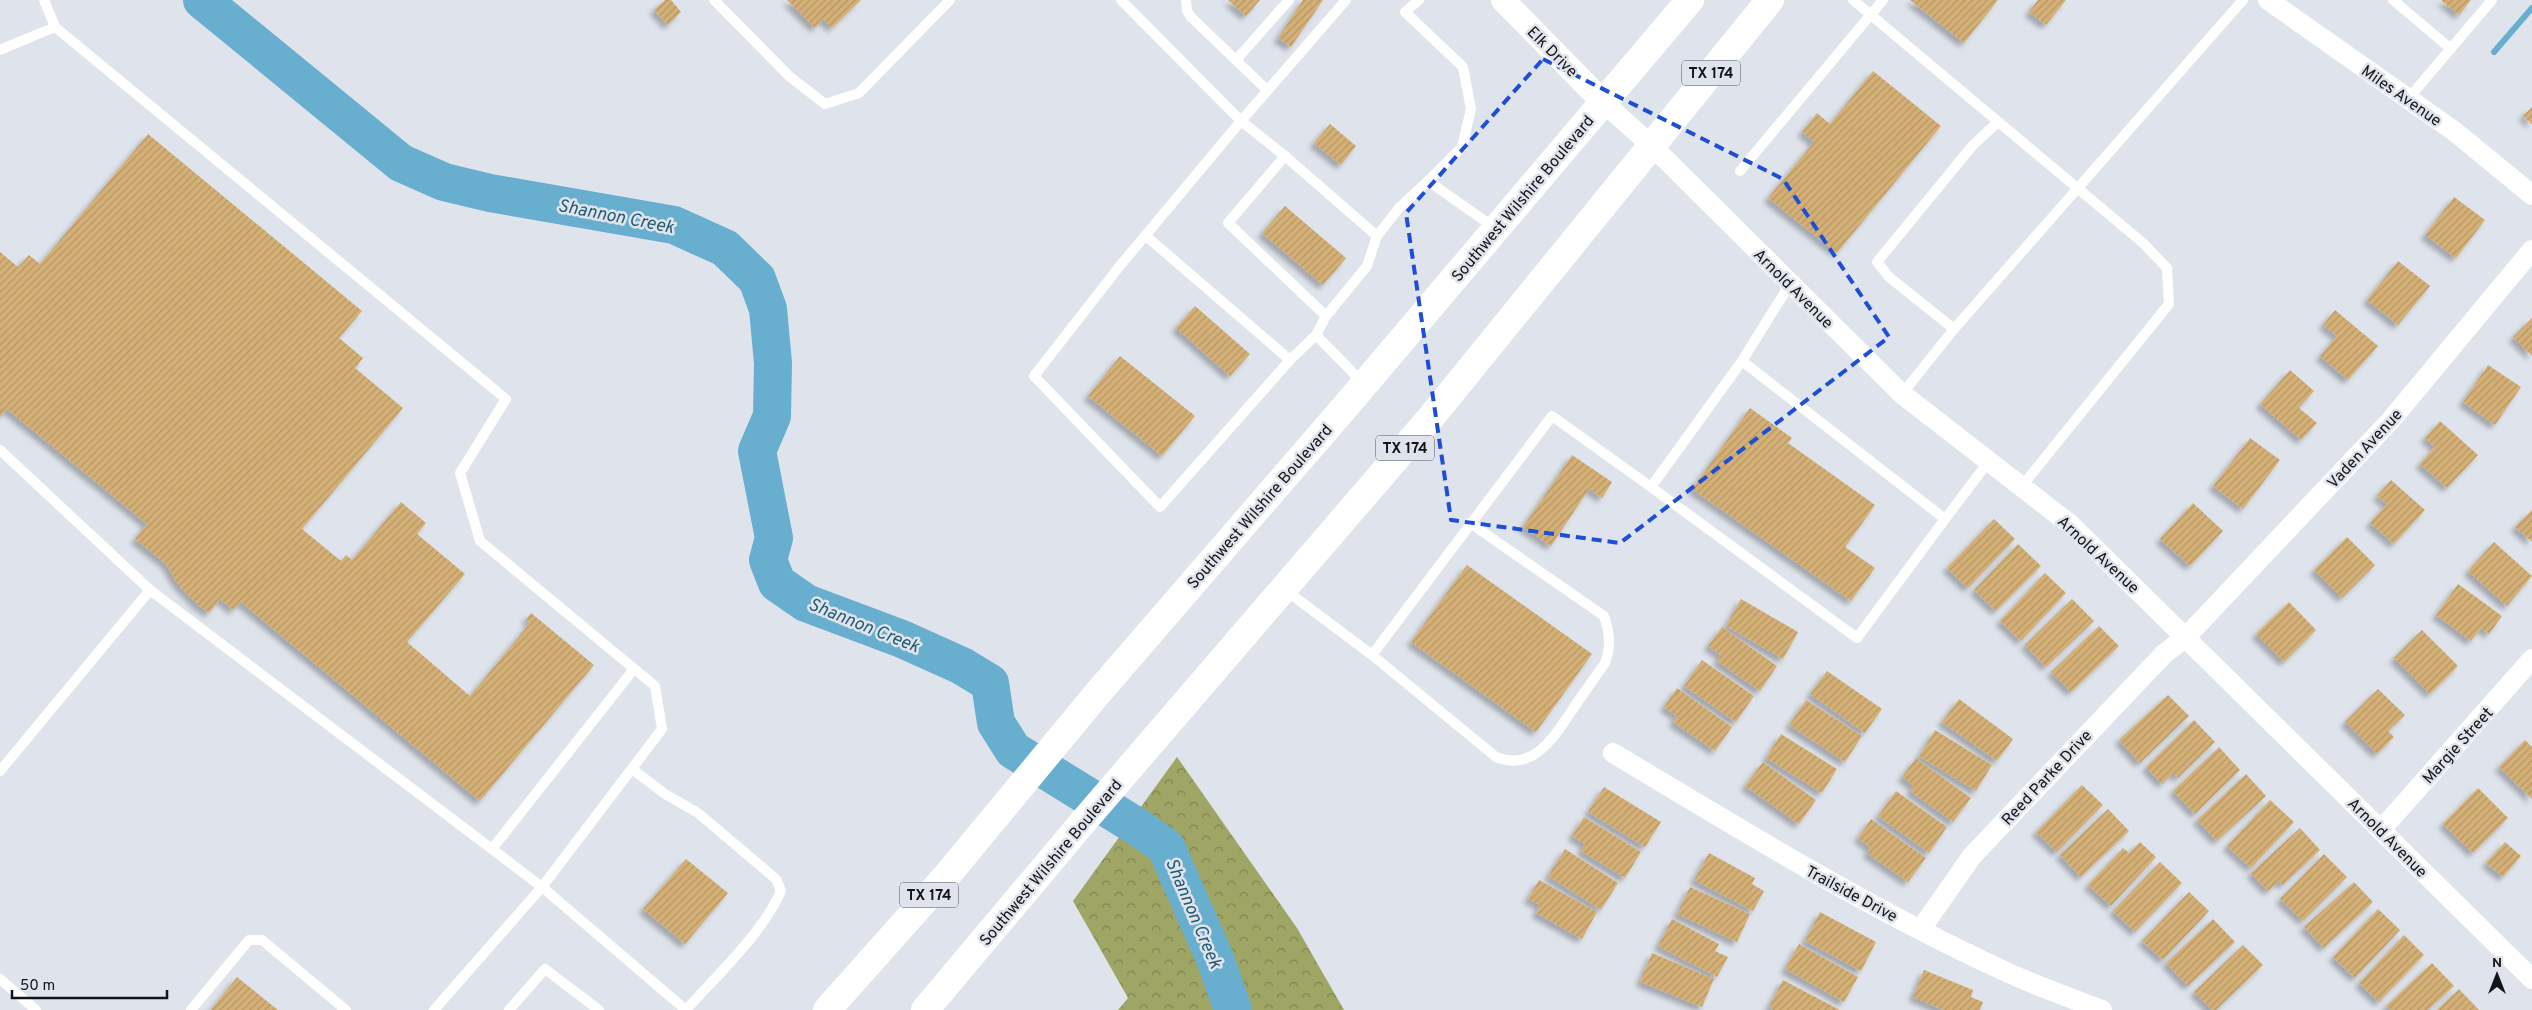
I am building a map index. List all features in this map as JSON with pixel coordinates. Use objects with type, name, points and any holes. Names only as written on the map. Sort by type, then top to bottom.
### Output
[{"type":"main road","name":"Southwest Wilshire Boulevard","points":[[827,1010],[949,874],[1097,694],[1364,384],[1690,0]]},
{"type":"main road","name":"Southwest Wilshire Boulevard","points":[[925,1010],[1083,822],[1428,422],[1770,0]]},
{"type":"street","name":"Elk Drive","points":[[1503,0],[1603,102]]},
{"type":"street","name":"Miles Avenue","points":[[2268,0],[2454,131],[2532,195]]},
{"type":"street","name":"Arnold Avenue","points":[[1603,102],[1651,145],[1902,394],[2071,525],[2532,979]]},
{"type":"street","name":"Vaden Avenue","points":[[2186,638],[2390,420],[2532,250]]},
{"type":"street","name":"Reed Parke Drive","points":[[1921,929],[1972,856],[2151,668],[2186,638]]},
{"type":"street","name":"Margie Street","points":[[2381,830],[2532,659]]},
{"type":"street","name":"Trailside Drive","points":[[1613,752],[1805,868],[2001,970],[2102,1010]]},
{"type":"lane","points":[[44,0],[55,27],[506,399],[460,473],[480,541],[655,686],[662,729],[542,887],[434,1010]]},
{"type":"lane","points":[[714,0],[789,76],[825,104],[859,94],[950,0]]},
{"type":"lane","points":[[1121,0],[1241,121],[1285,156],[1377,236]]},
{"type":"lane","points":[[1186,0],[1187,11],[1192,17],[1267,90]]},
{"type":"lane","points":[[1236,60],[1289,0]]},
{"type":"lane","points":[[1346,0],[1267,90],[1119,267],[1034,376],[1160,507],[1290,360],[1316,335],[1326,316],[1368,266],[1377,236],[1399,208],[1462,147],[1471,109],[1463,67],[1404,12],[1419,0]]},
{"type":"lane","points":[[1853,0],[2143,243],[2167,268],[2169,304],[2022,486]]},
{"type":"lane","points":[[1740,171],[1882,0]]},
{"type":"lane","points":[[1902,394],[1954,329],[2243,0]]},
{"type":"lane","points":[[2393,0],[2451,49]]},
{"type":"lane","points":[[2408,99],[2492,0]]},
{"type":"lane","points":[[0,50],[55,27]]},
{"type":"lane","points":[[1954,329],[1889,277],[1877,262],[1973,146],[1998,122]]},
{"type":"lane","points":[[1285,156],[1228,223],[1326,316]]},
{"type":"lane","points":[[1428,181],[1496,229]]},
{"type":"lane","points":[[1146,236],[1290,360]]},
{"type":"lane","points":[[1651,487],[1742,361],[1790,284]]},
{"type":"lane","points":[[1316,335],[1364,384]]},
{"type":"lane","points":[[1742,361],[1945,519]]},
{"type":"lane","points":[[1372,655],[1552,416],[1857,638],[1989,461]]},
{"type":"lane","points":[[0,450],[150,590],[542,887],[686,1010],[775,906],[781,891],[776,879],[698,813],[665,794],[632,769]]},
{"type":"lane","points":[[1284,588],[1372,655],[1496,757],[1513,762],[1523,760],[1549,744],[1605,663],[1610,650],[1610,638],[1604,616],[1470,523]]},
{"type":"lane","points":[[0,771],[150,590]]},
{"type":"lane","points":[[492,849],[634,669]]},
{"type":"lane","points":[[191,1010],[249,940],[262,940],[346,1010]]},
{"type":"lane","points":[[509,1010],[545,969],[599,1010]]},
{"type":"lane","points":[[0,979],[36,1010]]},
{"type":"highlighted area","points":[[1543,59],[1783,179],[1889,337],[1620,543],[1451,520],[1406,213]]},
{"type":"green space","points":[[1177,757],[1297,928],[1344,1010],[1118,1010],[1128,998],[1073,901]]},
{"type":"building","points":[[665,0],[671,0],[681,12],[668,25],[654,10]]},
{"type":"building","points":[[787,0],[861,0],[832,28],[823,19],[815,28]]},
{"type":"building","points":[[1228,0],[1260,0],[1246,16]]},
{"type":"building","points":[[1303,0],[1323,0],[1291,47],[1278,38]]},
{"type":"building","points":[[1910,0],[1998,0],[1964,43]]},
{"type":"building","points":[[2038,0],[2066,0],[2046,25],[2029,12]]},
{"type":"building","points":[[2441,0],[2471,0],[2459,15]]},
{"type":"building","points":[[1873,71],[1941,126],[1837,253],[1768,198],[1814,142],[1802,132],[1817,113],[1830,124]]},
{"type":"building","points":[[2532,107],[2532,124],[2523,116]]},
{"type":"building","points":[[1330,124],[1356,146],[1341,165],[1314,143]]},
{"type":"building","points":[[148,134],[362,311],[339,338],[363,358],[355,368],[403,408],[302,529],[341,561],[346,555],[352,560],[401,502],[426,523],[417,534],[465,574],[407,642],[470,696],[530,623],[526,619],[531,613],[594,665],[480,801],[241,602],[233,610],[220,599],[209,613],[198,605],[177,583],[166,564],[135,539],[147,524],[7,409],[0,417],[0,252],[18,267],[29,255],[40,264]]},
{"type":"building","points":[[2454,197],[2485,220],[2456,258],[2425,235]]},
{"type":"building","points":[[1285,206],[1346,258],[1323,285],[1262,233]]},
{"type":"building","points":[[2398,261],[2430,286],[2398,325],[2367,300]]},
{"type":"building","points":[[1195,306],[1250,354],[1230,376],[1176,328]]},
{"type":"building","points":[[2335,310],[2378,346],[2348,380],[2320,356],[2337,336],[2323,325]]},
{"type":"building","points":[[2532,318],[2532,356],[2513,337]]},
{"type":"building","points":[[1120,356],[1195,416],[1162,456],[1088,396]]},
{"type":"building","points":[[2488,365],[2521,387],[2495,425],[2463,402]]},
{"type":"building","points":[[2290,370],[2314,391],[2299,408],[2317,423],[2301,440],[2260,404]]},
{"type":"building","points":[[1750,408],[1792,438],[1788,443],[1875,505],[1845,547],[1875,568],[1851,601],[1692,489]]},
{"type":"building","points":[[2440,421],[2478,455],[2447,488],[2420,464],[2435,447],[2425,438]]},
{"type":"building","points":[[2250,438],[2280,460],[2243,509],[2213,486]]},
{"type":"building","points":[[1572,455],[1612,482],[1602,498],[1589,489],[1551,546],[1523,527]]},
{"type":"building","points":[[2391,480],[2425,510],[2394,544],[2370,523],[2387,504],[2377,496]]},
{"type":"building","points":[[2193,503],[2223,531],[2190,566],[2160,539]]},
{"type":"building","points":[[2532,510],[2532,542],[2515,527]]},
{"type":"building","points":[[1994,519],[2015,539],[1968,588],[1947,568]]},
{"type":"building","points":[[2347,537],[2375,565],[2342,598],[2314,570]]},
{"type":"building","points":[[2494,542],[2532,576],[2507,606],[2468,571]]},
{"type":"building","points":[[2018,544],[2041,566],[1996,611],[1974,590]]},
{"type":"building","points":[[1467,565],[1592,654],[1536,732],[1411,642]]},
{"type":"building","points":[[2045,573],[2066,593],[2021,641],[2000,621]]},
{"type":"building","points":[[2458,584],[2502,616],[2489,634],[2481,628],[2471,641],[2436,615]]},
{"type":"building","points":[[1741,599],[1798,632],[1783,659],[1726,626]]},
{"type":"building","points":[[2072,599],[2094,621],[2046,667],[2025,645]]},
{"type":"building","points":[[2289,602],[2316,630],[2284,662],[2256,634]]},
{"type":"building","points":[[2099,626],[2119,646],[2071,692],[2051,672]]},
{"type":"building","points":[[1722,627],[1777,666],[1760,691],[1717,661],[1721,655],[1708,646]]},
{"type":"building","points":[[2422,630],[2458,666],[2430,694],[2394,658]]},
{"type":"building","points":[[1702,660],[1754,696],[1736,722],[1684,686]]},
{"type":"building","points":[[1827,671],[1882,709],[1865,733],[1810,694]]},
{"type":"building","points":[[1677,688],[1732,727],[1715,751],[1673,722],[1677,716],[1664,707]]},
{"type":"building","points":[[2378,689],[2405,715],[2388,731],[2394,737],[2377,754],[2345,722]]},
{"type":"building","points":[[2168,695],[2189,716],[2140,763],[2119,740]]},
{"type":"building","points":[[1959,699],[2013,739],[1997,761],[1942,722]]},
{"type":"building","points":[[1806,700],[1862,736],[1845,762],[1789,725]]},
{"type":"building","points":[[2194,720],[2215,742],[2178,778],[2173,773],[2162,784],[2146,767]]},
{"type":"building","points":[[1935,730],[1992,765],[1976,791],[1919,756]]},
{"type":"building","points":[[1781,734],[1837,769],[1822,793],[1766,758]]},
{"type":"building","points":[[2525,740],[2532,747],[2532,799],[2499,767]]},
{"type":"building","points":[[2219,747],[2240,770],[2195,814],[2173,791]]},
{"type":"building","points":[[1916,758],[1971,798],[1953,822],[1910,791],[1914,786],[1902,777]]},
{"type":"building","points":[[1763,762],[1816,800],[1799,824],[1745,786]]},
{"type":"building","points":[[2246,774],[2266,796],[2217,841],[2197,820]]},
{"type":"building","points":[[2082,785],[2103,805],[2057,852],[2036,832]]},
{"type":"building","points":[[1604,787],[1661,822],[1645,847],[1588,812]]},
{"type":"building","points":[[2478,788],[2508,818],[2473,853],[2443,824]]},
{"type":"building","points":[[1896,791],[1947,827],[1929,853],[1878,816]]},
{"type":"building","points":[[2270,800],[2294,822],[2251,868],[2227,846]]},
{"type":"building","points":[[2108,809],[2129,831],[2081,877],[2060,855]]},
{"type":"building","points":[[1584,817],[1641,852],[1625,878],[1581,851],[1585,844],[1572,836]]},
{"type":"building","points":[[1871,819],[1926,858],[1908,882],[1867,853],[1871,848],[1858,838]]},
{"type":"building","points":[[2300,828],[2320,850],[2283,885],[2279,881],[2268,891],[2251,873]]},
{"type":"building","points":[[2140,842],[2156,857],[2111,906],[2088,885],[2123,848],[2129,853]]},
{"type":"building","points":[[2505,842],[2521,856],[2503,877],[2486,863]]},
{"type":"building","points":[[1565,849],[1618,883],[1601,910],[1548,876]]},
{"type":"building","points":[[1709,853],[1755,878],[1752,884],[1764,891],[1753,911],[1694,880]]},
{"type":"building","points":[[2324,854],[2347,877],[2303,921],[2280,899]]},
{"type":"building","points":[[686,859],[728,893],[685,944],[643,909]]},
{"type":"building","points":[[2160,862],[2182,883],[2135,932],[2113,911]]},
{"type":"building","points":[[1539,880],[1597,912],[1582,939],[1536,913],[1540,905],[1528,899]]},
{"type":"building","points":[[2354,882],[2373,902],[2324,948],[2304,927]]},
{"type":"building","points":[[1690,887],[1750,914],[1737,942],[1677,914]]},
{"type":"building","points":[[2189,892],[2209,911],[2163,960],[2142,941]]},
{"type":"building","points":[[2378,909],[2400,930],[2355,978],[2333,957]]},
{"type":"building","points":[[1820,912],[1876,942],[1861,971],[1805,941]]},
{"type":"building","points":[[1672,919],[1719,944],[1715,951],[1728,957],[1717,977],[1658,946]]},
{"type":"building","points":[[2213,919],[2235,942],[2188,986],[2166,963]]},
{"type":"building","points":[[2404,935],[2424,955],[2379,1002],[2359,983]]},
{"type":"building","points":[[1799,944],[1858,977],[1844,1002],[1785,969]]},
{"type":"building","points":[[2243,945],[2263,965],[2216,1010],[2212,1010],[2194,992]]},
{"type":"building","points":[[1652,953],[1714,979],[1702,1007],[1640,982]]},
{"type":"building","points":[[2432,963],[2454,986],[2428,1010],[2390,1010],[2386,1006]]},
{"type":"building","points":[[1924,970],[1973,990],[1971,997],[1983,1002],[1980,1010],[1943,1010],[1913,997]]},
{"type":"building","points":[[237,977],[278,1010],[211,1010]]},
{"type":"building","points":[[1783,980],[1840,1010],[1773,1010],[1769,1007]]},
{"type":"building","points":[[2459,989],[2479,1010],[2437,1010]]},
{"type":"waterway","name":"Shannon Creek","points":[[202,0],[401,163],[444,182],[490,193],[674,225],[725,248],[757,279],[768,309],[773,363],[772,416],[757,451],[774,538],[768,560],[777,583],[806,603],[902,639],[962,666],[990,683],[996,723],[1013,750],[1136,826],[1166,847],[1216,961],[1233,1010]]},
{"type":"waterway","points":[[2494,52],[2532,8]]}]
